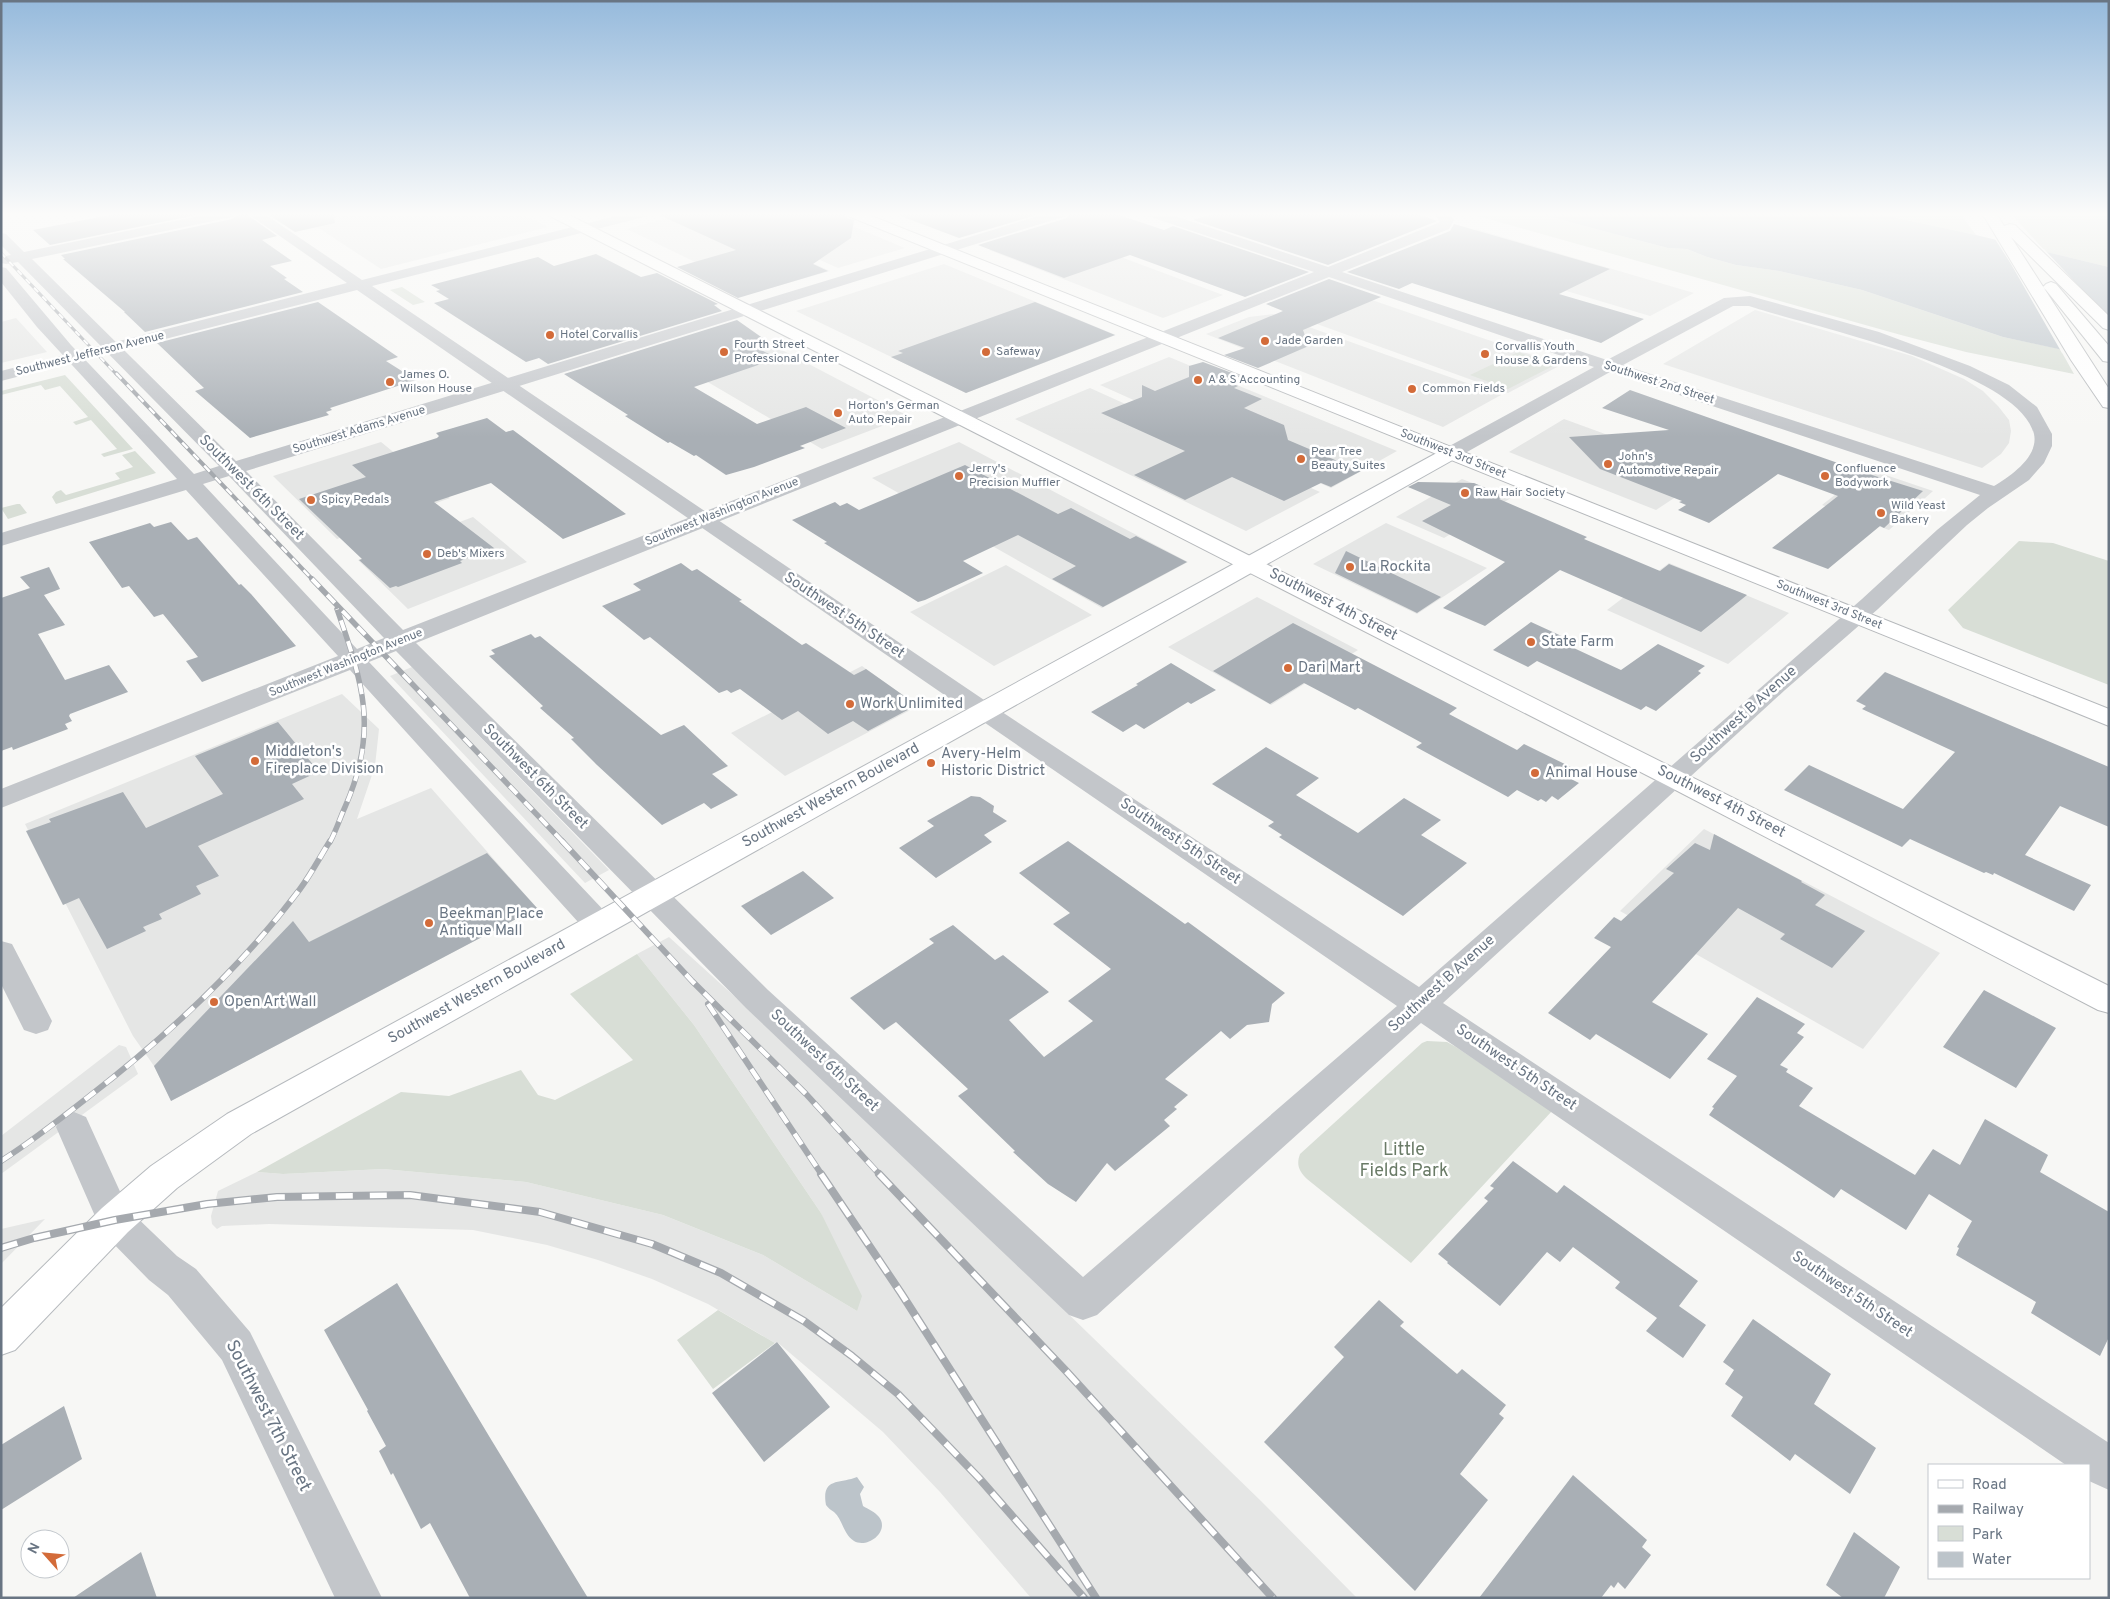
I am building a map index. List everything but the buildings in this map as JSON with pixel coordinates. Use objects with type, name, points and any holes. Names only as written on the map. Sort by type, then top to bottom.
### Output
[{"type":"main road","name":"Southwest 4th Street","points":[[703,288],[1674,778],[2109,1001]]},
{"type":"main road","name":"Southwest 3rd Street","points":[[1040,288],[2109,718]]},
{"type":"main road","points":[[2037,288],[2080,360],[2109,403]]},
{"type":"main road","points":[[2053,288],[2109,357]]},
{"type":"main road","points":[[2070,288],[2109,325]]},
{"type":"main road","name":"Southwest Western Boulevard","points":[[1,1336],[116,1220],[164,1178],[239,1124],[1451,453]]},
{"type":"street","points":[[13,288],[26,306],[73,358],[599,925]]},
{"type":"street","name":"Southwest 6th Street","points":[[43,288],[114,348],[370,608],[400,641],[757,999],[1083,1302]]},
{"type":"street","name":"Southwest Jefferson Avenue","points":[[1,376],[347,288]]},
{"type":"street","name":"Southwest 5th Street","points":[[366,288],[701,520],[2109,1468]]},
{"type":"street","name":"Southwest Adams Avenue","points":[[1,540],[819,288]]},
{"type":"street","name":"Southwest Washington Avenue","points":[[1,799],[355,660],[701,520],[1288,288]]},
{"type":"street","name":"Southwest 2nd Street","points":[[1379,288],[1608,366],[1995,493]]},
{"type":"street","name":"Southwest Western Boulevard","points":[[1451,453],[1730,301]]},
{"type":"street","name":"Southwest B Avenue","points":[[1083,1302],[1250,1157],[1976,507],[2023,475],[2040,454],[2043,434],[2034,417],[2015,398],[1984,378],[1906,346],[1750,301],[1730,301]]},
{"type":"street","points":[[1,952],[36,1021]]},
{"type":"street","name":"Southwest 7th Street","points":[[74,1127],[116,1220],[163,1268],[182,1282],[236,1346],[359,1598]]},
{"type":"shaded area","points":[[748,288],[772,288],[757,292]]},
{"type":"shaded area","points":[[870,288],[1001,288],[1116,335],[966,393],[796,311]]},
{"type":"shaded area","points":[[1085,288],[1203,288],[1223,295],[1163,318]]},
{"type":"shaded area","points":[[1337,288],[1561,365],[1508,393],[1281,311]]},
{"type":"shaded area","points":[[1555,288],[1676,288],[1694,293],[1650,316]]},
{"type":"shaded area","points":[[1755,310],[1912,356],[1964,379],[1983,391],[2009,420],[2011,431],[2009,443],[2001,454],[1982,468],[1663,364]]},
{"type":"shaded area","points":[[1273,314],[1501,395],[1443,427],[1206,334],[1249,317]]},
{"type":"shaded area","points":[[16,318],[47,352],[1,363],[1,322]]},
{"type":"shaded area","points":[[740,328],[908,416],[822,449],[660,354]]},
{"type":"shaded area","points":[[1169,357],[1397,451],[1331,488],[1100,385]]},
{"type":"shaded area","points":[[1090,388],[1320,492],[1246,531],[1015,419]]},
{"type":"shaded area","points":[[1564,419],[1712,473],[1656,510],[1509,452]]},
{"type":"shaded area","points":[[381,442],[450,498],[337,539],[273,476]]},
{"type":"shaded area","points":[[959,442],[1188,562],[1102,608],[872,478]]},
{"type":"shaded area","points":[[1868,469],[1933,491],[1889,530],[1822,505]]},
{"type":"shaded area","points":[[1462,479],[1511,498],[1444,538],[1396,517]]},
{"type":"shaded area","points":[[473,517],[527,562],[408,609],[358,560]]},
{"type":"shaded area","points":[[1386,523],[1487,568],[1417,614],[1313,564]]},
{"type":"shaded area","points":[[1669,563],[1789,613],[1728,664],[1607,610]]},
{"type":"shaded area","points":[[1006,565],[1092,615],[994,666],[910,612]]},
{"type":"shaded area","points":[[1257,597],[1358,650],[1271,705],[1168,647]]},
{"type":"shaded area","points":[[862,666],[918,706],[785,776],[731,733]]},
{"type":"shaded area","points":[[412,667],[609,870],[585,883],[390,676]]},
{"type":"shaded area","points":[[342,694],[379,729],[375,766],[357,819],[431,788],[537,908],[171,1101],[154,1066],[133,1036],[25,824]]},
{"type":"shaded area","points":[[1704,829],[1940,953],[1863,1049],[1620,911]]},
{"type":"shaded area","points":[[669,937],[818,1072],[917,1167],[1261,1501],[1357,1598],[1031,1598],[940,1492],[883,1432],[777,1342],[775,1343],[708,1304],[652,1279],[598,1260],[547,1245],[473,1230],[269,1224],[222,1226],[217,1229],[212,1224],[211,1216],[218,1191],[257,1172],[283,1174],[383,1169],[526,1182],[663,1215],[763,1255],[857,1311],[821,1213],[694,1025],[637,954]]},
{"type":"shaded area","points":[[119,1045],[126,1047],[138,1074],[1,1174],[1,1136]]},
{"type":"shaded area","points":[[45,1219],[1,1264],[1,1229]]},
{"type":"green space","points":[[403,288],[425,302],[413,305],[390,290]]},
{"type":"green space","points":[[1732,288],[1852,288],[1862,290],[2003,337],[2060,349],[2074,374],[1966,352]]},
{"type":"green space","points":[[1518,352],[1555,365],[1508,389],[1470,375]]},
{"type":"green space","points":[[65,375],[133,449],[104,457],[101,454],[117,449],[91,420],[76,425],[73,422],[88,417],[60,386],[45,390],[41,385],[1,395],[1,391]]},
{"type":"green space","points":[[135,451],[156,473],[56,504],[52,497],[61,490],[66,495],[120,479],[115,473],[133,467],[122,455]]},
{"type":"green space","points":[[20,504],[27,513],[8,519],[1,508]]},
{"type":"green space","points":[[2019,541],[2053,543],[2109,561],[2109,685],[1963,628],[1948,610]]},
{"type":"green space","points":[[637,954],[694,1025],[821,1213],[862,1296],[857,1311],[763,1255],[663,1215],[526,1182],[383,1169],[283,1174],[257,1172],[401,1092],[449,1096],[521,1070],[538,1095],[555,1100],[633,1060],[570,994]]},
{"type":"green space","name":"Little Fields Park","points":[[1427,1041],[1447,1042],[1456,1047],[1552,1111],[1411,1263],[1307,1179],[1300,1170],[1298,1161],[1300,1154],[1422,1043]]},
{"type":"green space","points":[[718,1310],[775,1343],[713,1389],[677,1340]]},
{"type":"water","points":[[1852,288],[2109,288],[2109,360],[2003,337]]},
{"type":"water","points":[[857,1477],[864,1487],[860,1494],[863,1506],[877,1515],[882,1522],[880,1533],[871,1541],[865,1543],[854,1541],[850,1538],[837,1515],[826,1505],[825,1496],[829,1486],[833,1483]]},
{"type":"pier","points":[[2025,288],[2080,288],[2109,318],[2109,363],[2062,353]]},
{"type":"railway","points":[[34,288],[117,375]]},
{"type":"railway","points":[[116,373],[313,580]]},
{"type":"railway","points":[[312,579],[563,842]]},
{"type":"railway","points":[[330,842],[355,779],[362,754],[364,730],[360,684],[337,609]]},
{"type":"railway","points":[[1,1161],[45,1131],[116,1075],[201,1001],[253,947],[277,918],[304,883],[330,841]]},
{"type":"railway","points":[[562,841],[692,981],[806,1094],[880,1175]]},
{"type":"railway","points":[[708,1004],[822,1175]]},
{"type":"railway","points":[[821,1174],[901,1293],[1096,1598]]},
{"type":"railway","points":[[879,1174],[1067,1372],[1273,1598]]},
{"type":"railway","points":[[1,1248],[34,1238],[115,1220],[207,1204],[277,1197],[410,1195],[540,1212],[652,1244],[721,1273],[804,1321],[852,1356],[898,1394],[979,1478],[1084,1598]]},
{"type":"place","name":"Hotel Corvallis","points":[[550,335]]},
{"type":"place","name":"Jade Garden","points":[[1265,341]]},
{"type":"place","name":"Fourth Street Professional Center","points":[[724,352]]},
{"type":"place","name":"Safeway","points":[[986,352]]},
{"type":"place","name":"Corvallis Youth House & Gardens","points":[[1485,354]]},
{"type":"place","name":"A & S Accounting","points":[[1198,380]]},
{"type":"place","name":"James O. Wilson House","points":[[390,382]]},
{"type":"place","name":"Common Fields","points":[[1412,389]]},
{"type":"place","name":"Horton's German Auto Repair","points":[[838,413]]},
{"type":"place","name":"Pear Tree Beauty Suites","points":[[1301,459]]},
{"type":"place","name":"John's Automotive Repair","points":[[1608,464]]},
{"type":"place","name":"Jerry's Precision Muffler","points":[[959,476]]},
{"type":"place","name":"Confluence Bodywork","points":[[1825,476]]},
{"type":"place","name":"Raw Hair Society","points":[[1465,493]]},
{"type":"place","name":"Spicy Pedals","points":[[311,500]]},
{"type":"place","name":"Wild Yeast Bakery","points":[[1881,513]]},
{"type":"place","name":"Deb's Mixers","points":[[427,554]]},
{"type":"place","name":"La Rockita","points":[[1350,567]]},
{"type":"place","name":"State Farm","points":[[1531,642]]},
{"type":"place","name":"Dari Mart","points":[[1288,668]]},
{"type":"place","name":"Work Unlimited","points":[[850,704]]},
{"type":"place","name":"Middleton's Fireplace Division","points":[[255,761]]},
{"type":"place","name":"Avery-Helm Historic District","points":[[931,763]]},
{"type":"place","name":"Animal House","points":[[1535,773]]},
{"type":"place","name":"Beekman Place Antique Mall","points":[[429,923]]},
{"type":"place","name":"Open Art Wall","points":[[214,1002]]}]
